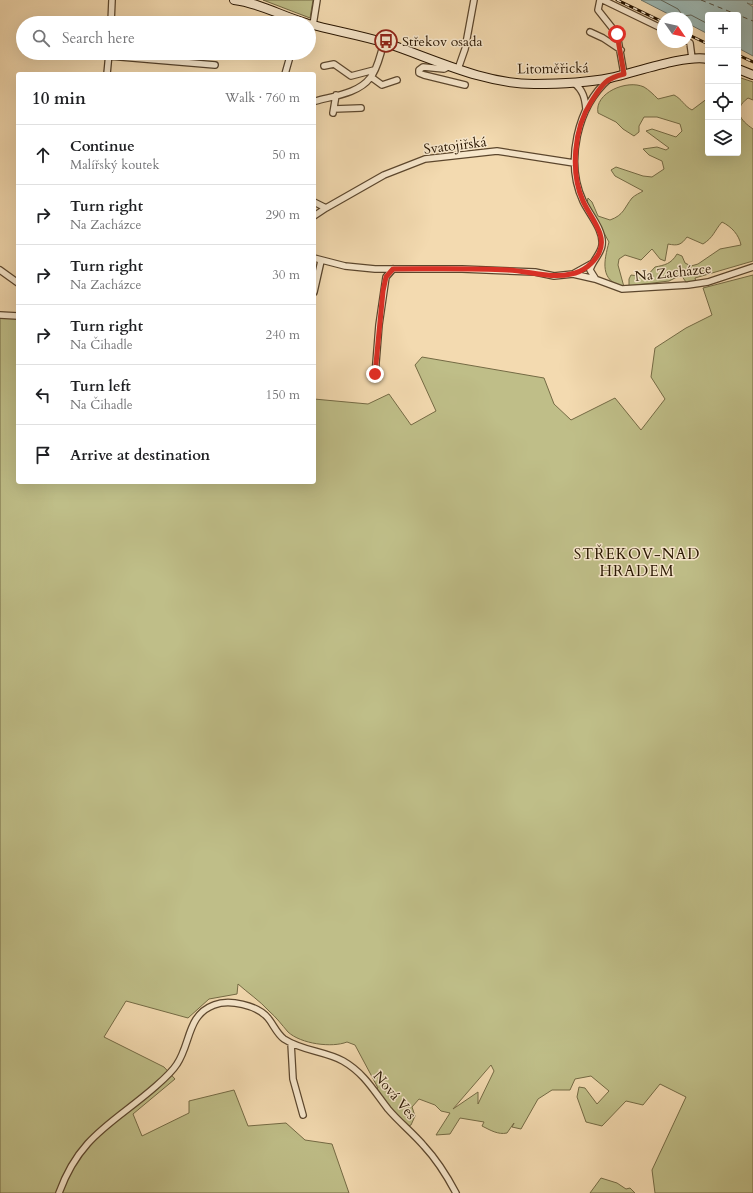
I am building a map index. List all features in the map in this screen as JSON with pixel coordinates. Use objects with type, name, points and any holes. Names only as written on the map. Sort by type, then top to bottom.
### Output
[{"type":"main road","name":"Litoměřická","points":[[234,0],[262,6],[288,16]]},
{"type":"main road","name":"Litoměřická","points":[[316,25],[353,33],[454,68],[495,79],[533,84],[574,83],[610,78],[692,58],[705,58]]},
{"type":"main road","points":[[741,70],[753,75]]},
{"type":"street","points":[[111,16],[112,0]]},
{"type":"street","points":[[309,16],[317,0]]},
{"type":"street","points":[[465,85],[419,73],[420,68],[423,67],[444,69],[454,68],[465,49],[474,0]]},
{"type":"street","points":[[624,74],[617,34],[598,10],[601,0],[657,26]]},
{"type":"street","points":[[590,32],[603,38],[621,50]]},
{"type":"street","points":[[316,101],[355,90],[365,84],[371,77],[384,43]]},
{"type":"street","points":[[691,48],[692,58]]},
{"type":"street","points":[[108,72],[109,60]]},
{"type":"street","points":[[162,60],[215,65]]},
{"type":"street","points":[[286,72],[289,60]]},
{"type":"street","points":[[324,66],[334,64],[351,76],[374,70]]},
{"type":"street","points":[[371,77],[382,85],[397,80]]},
{"type":"street","points":[[316,259],[362,268],[509,270],[554,276],[573,274],[591,264],[602,246],[601,236],[582,200],[574,163],[575,152],[586,109],[603,84],[610,78]]},
{"type":"street","points":[[574,83],[580,88],[584,96],[586,109]]},
{"type":"street","points":[[336,95],[334,111],[362,108]]},
{"type":"street","name":"Svatojiřská","points":[[316,215],[384,175],[425,159],[497,151],[574,163]]},
{"type":"street","points":[[316,203],[326,208]]},
{"type":"street","points":[[316,283],[321,260]]},
{"type":"street","points":[[591,264],[591,274],[595,279]]},
{"type":"street","name":"Na Zacházce","points":[[573,274],[595,279],[622,289],[688,285],[708,282],[753,267]]},
{"type":"street","points":[[375,374],[383,291],[386,277],[393,269]]},
{"type":"street","points":[[0,270],[16,282]]},
{"type":"street","points":[[0,314],[16,316]]},
{"type":"street","name":"Nová Ves","points":[[59,1193],[64,1178],[81,1151],[102,1128],[156,1086],[177,1064],[193,1022],[200,1014],[212,1006],[229,1002],[262,1012],[282,1038],[291,1043],[343,1061],[366,1079],[388,1109],[437,1162],[456,1193]]},
{"type":"street","points":[[291,1043],[293,1079],[303,1115]]},
{"type":"shaded area","points":[[263,0],[313,0],[310,16],[305,16]]},
{"type":"shaded area","points":[[741,78],[753,82],[753,100],[748,98],[741,105]]},
{"type":"shaded area","points":[[637,85],[644,87],[658,99],[674,95],[692,110],[705,100],[705,156],[741,156],[741,118],[753,129],[753,261],[695,278],[696,282],[686,282],[681,275],[669,281],[629,286],[629,279],[631,275],[646,277],[655,267],[668,264],[677,254],[682,256],[685,263],[691,266],[698,264],[720,249],[741,245],[739,238],[729,226],[722,222],[712,236],[703,244],[687,237],[679,244],[668,244],[665,261],[660,259],[652,249],[641,260],[625,255],[619,259],[618,265],[624,287],[616,284],[610,280],[605,269],[609,242],[587,203],[588,198],[592,202],[598,216],[610,220],[618,216],[632,198],[643,191],[615,176],[611,170],[616,167],[643,176],[652,177],[664,169],[662,161],[649,155],[643,149],[657,147],[666,150],[669,148],[646,131],[652,129],[676,137],[682,131],[680,124],[657,117],[644,117],[639,126],[639,132],[634,136],[623,129],[616,122],[598,113],[598,106],[601,99],[606,94],[621,86]]},
{"type":"shaded area","points":[[753,275],[753,1193],[655,1193],[652,1170],[686,1097],[660,1084],[643,1105],[626,1101],[602,1126],[586,1122],[577,1097],[579,1087],[585,1088],[597,1104],[609,1091],[591,1076],[575,1079],[570,1090],[552,1090],[538,1099],[521,1129],[512,1127],[514,1123],[507,1133],[497,1133],[488,1129],[482,1126],[484,1122],[460,1118],[450,1134],[436,1135],[450,1113],[441,1111],[435,1105],[419,1099],[412,1107],[415,1116],[411,1125],[406,1127],[375,1091],[378,1088],[355,1045],[347,1042],[333,1045],[317,1044],[294,1036],[288,1032],[262,1004],[238,984],[237,994],[209,999],[188,1018],[126,1001],[104,1037],[164,1067],[175,1079],[133,1114],[142,1136],[189,1113],[189,1101],[234,1090],[248,1126],[286,1123],[305,1140],[332,1144],[349,1193],[0,1193],[0,317],[16,319],[16,484],[316,484],[316,399],[368,404],[389,394],[411,425],[436,411],[415,365],[422,357],[544,378],[554,404],[571,420],[615,398],[641,430],[665,399],[651,377],[655,348],[686,328],[712,315],[703,288]],"holes":[[[491,1065],[494,1071],[478,1104],[478,1092],[453,1109]]]},
{"type":"shaded area","points":[[601,1178],[617,1183],[626,1189],[630,1188],[635,1193],[590,1193]]},
{"type":"water","points":[[641,0],[753,0],[753,5],[747,3],[753,7],[753,56],[741,50],[741,12],[705,12],[705,32],[693,26],[693,12],[664,12]]},
{"type":"ferry route","points":[[701,0],[753,21]]},
{"type":"railway","points":[[617,0],[657,19]]},
{"type":"railway","points":[[693,37],[705,43]]},
{"type":"railway","points":[[741,56],[753,62]]},
{"type":"place","name":"Střekov osada","points":[[386,41]]},
{"type":"district","name":"STŘEKOV-NAD HRADEM","points":[[637,562]]},
{"type":"route","points":[[375,374],[383,291],[386,277],[393,269],[509,270],[535,272],[554,276],[573,274],[591,264],[602,246],[601,236],[582,200],[574,163],[575,152],[586,109],[603,84],[610,78],[624,74],[620,44],[617,34]]}]
